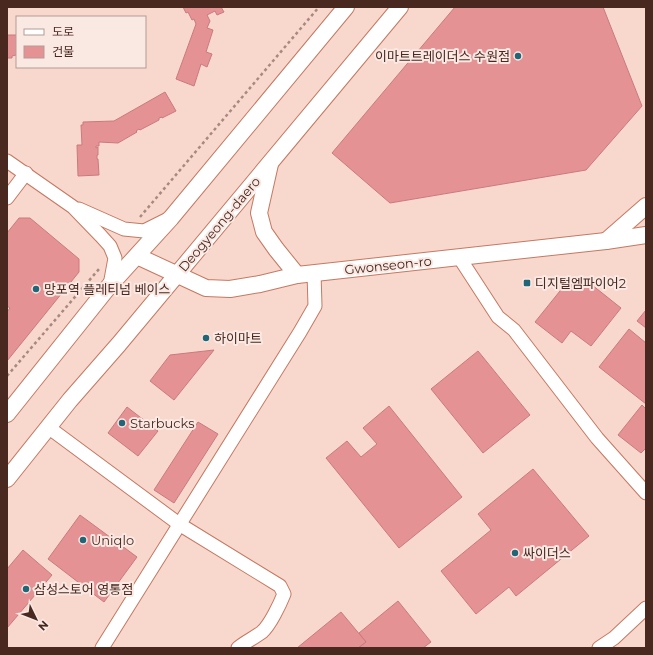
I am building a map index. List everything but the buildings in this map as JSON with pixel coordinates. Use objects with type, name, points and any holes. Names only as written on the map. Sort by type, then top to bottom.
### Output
[{"type":"street","points":[[7,414],[110,285],[171,218],[346,7]]},
{"type":"street","name":"Deogyeong-daero","points":[[7,479],[400,7]]},
{"type":"street","points":[[7,161],[73,207],[110,246],[115,258],[110,285]]},
{"type":"street","points":[[271,161],[259,213],[264,232],[297,275]]},
{"type":"street","points":[[7,198],[26,173]]},
{"type":"street","points":[[606,241],[646,206]]},
{"type":"street","points":[[73,207],[124,229],[144,231],[171,218]]},
{"type":"street","name":"Gwonseon-ro","points":[[137,256],[206,288],[230,289],[260,284],[297,275],[606,241],[646,235]]},
{"type":"street","points":[[459,257],[498,317],[514,330],[597,438],[646,493]]},
{"type":"street","points":[[102,648],[300,332],[314,306],[314,273]]},
{"type":"street","points":[[48,428],[179,524],[280,586],[284,594],[278,608],[262,632],[238,648]]},
{"type":"street","points":[[599,648],[614,638],[646,608]]},
{"type":"path","points":[[139,218],[319,7]]},
{"type":"path","points":[[7,376],[103,264]]},
{"type":"place","name":"이마트트레이더스 수원점","points":[[518,56]]},
{"type":"place","name":"디지털엠파이어2","points":[[527,283]]},
{"type":"place","name":"망포역 플레티넘 베이스","points":[[36,289]]},
{"type":"place","name":"하이마트","points":[[206,338]]},
{"type":"place","name":"Starbucks","points":[[122,423]]},
{"type":"place","name":"Uniqlo","points":[[83,540]]},
{"type":"place","name":"싸이더스","points":[[515,553]]},
{"type":"place","name":"삼성스토어 영통점","points":[[26,589]]}]
